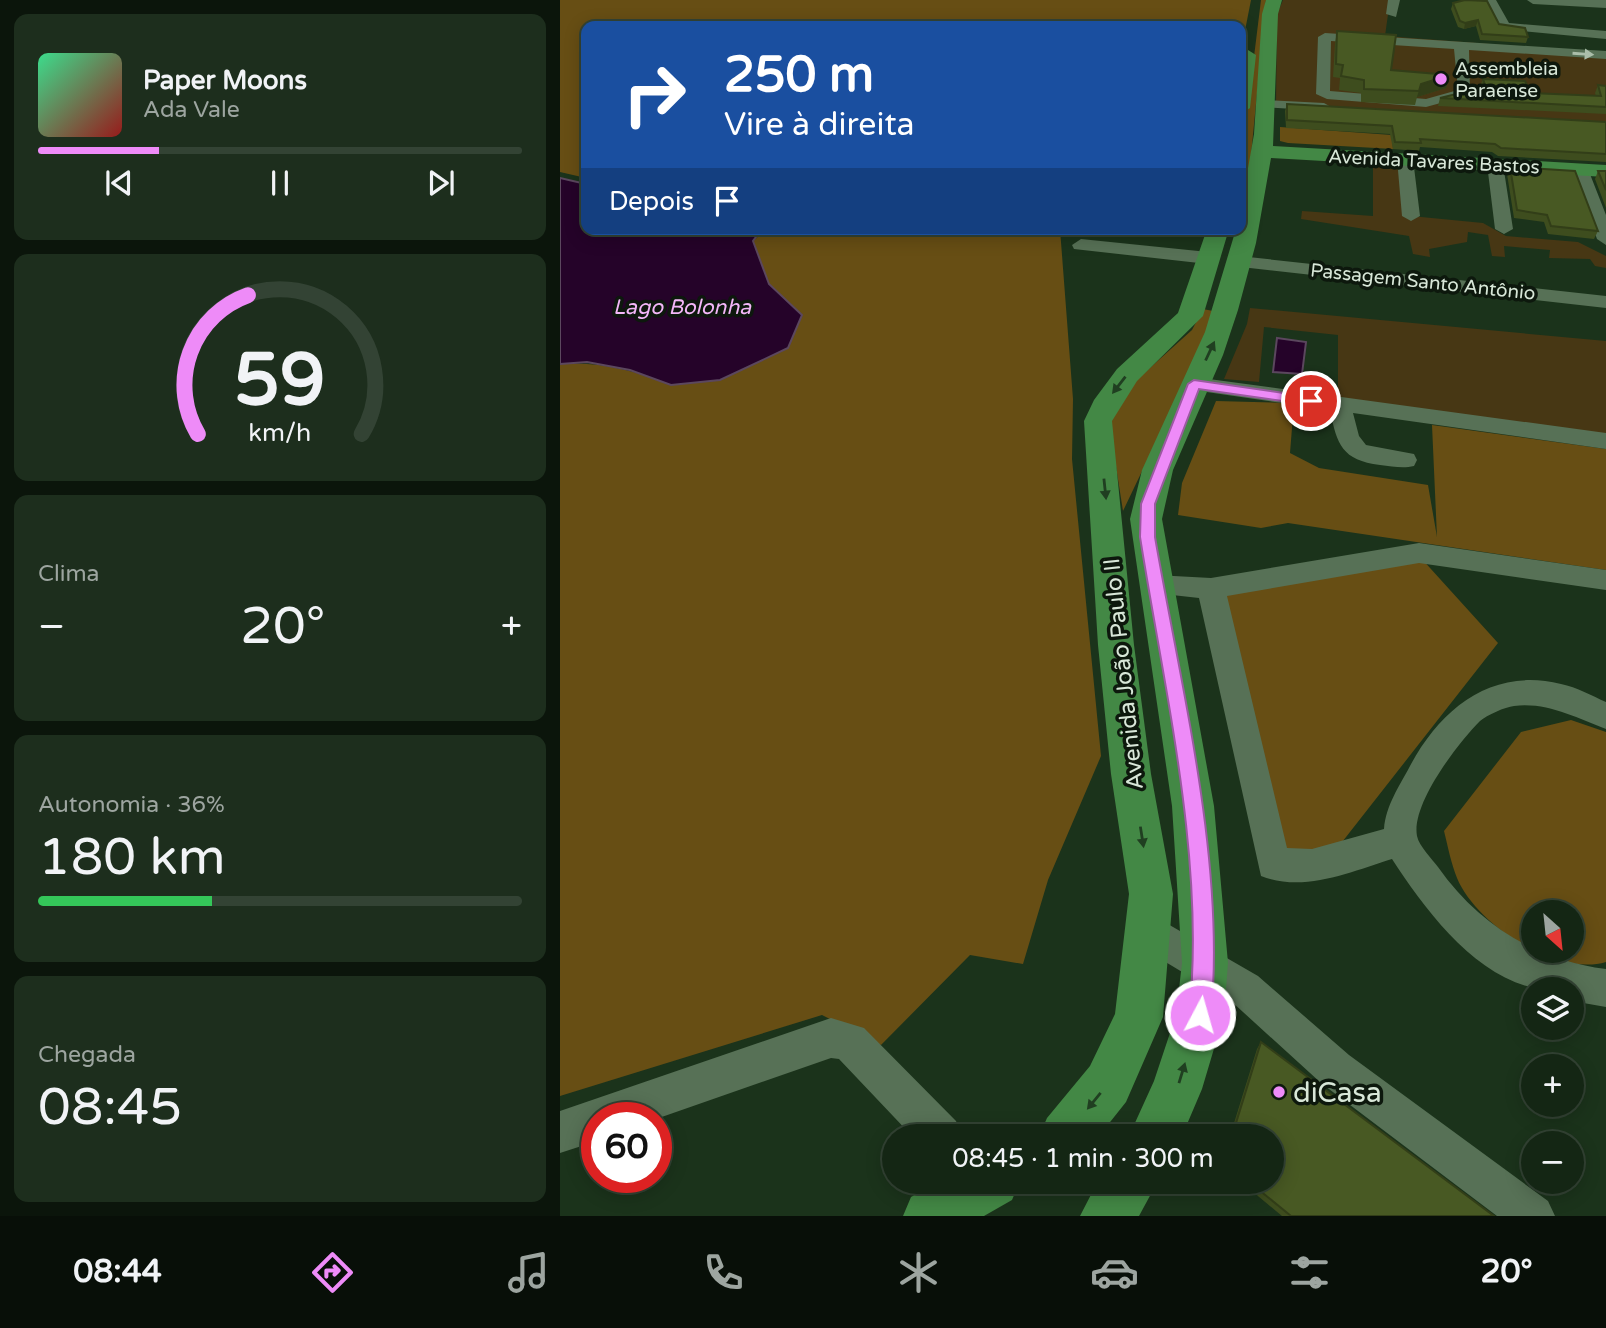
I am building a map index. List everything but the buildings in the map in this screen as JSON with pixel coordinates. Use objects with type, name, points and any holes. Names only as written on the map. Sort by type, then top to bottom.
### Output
[{"type":"main road","name":"Avenida João Paulo II","points":[[1246,193],[1262,151],[1253,106],[1258,0]]},
{"type":"main road","name":"Avenida João Paulo II","points":[[1253,106],[1274,0]]},
{"type":"main road","name":"Avenida Tavares Bastos","points":[[1262,151],[1606,171]]},
{"type":"main road","name":"Avenida João Paulo II","points":[[1161,1124],[1177,1089],[1200,1015],[1205,963],[1193,806],[1147,537],[1148,504],[1226,307],[1225,248]]},
{"type":"main road","name":"Avenida João Paulo II","points":[[1075,1124],[1108,1084],[1139,1017],[1151,894],[1131,774],[1116,645],[1098,421],[1108,400],[1127,374],[1190,316],[1225,248]]},
{"type":"main road","points":[[930,1216],[968,1194]]},
{"type":"main road","points":[[1107,1216],[1122,1194]]},
{"type":"street","points":[[1392,14],[1394,0]]},
{"type":"street","points":[[1533,0],[1606,4]]},
{"type":"street","points":[[1606,16],[1504,8],[1504,26],[1606,35]]},
{"type":"street","points":[[1376,39],[1378,23]]},
{"type":"street","points":[[1466,46],[1461,49],[1465,92],[1426,103],[1323,94],[1325,37],[1376,39],[1606,55]]},
{"type":"street","points":[[1253,106],[1443,114]]},
{"type":"street","points":[[1405,159],[1411,216]]},
{"type":"street","points":[[1495,164],[1504,229]]},
{"type":"street","points":[[1580,169],[1606,239]]},
{"type":"street","name":"Passagem Santo Antônio","points":[[1081,245],[1225,248],[1606,302]]},
{"type":"street","points":[[1194,384],[1606,440]]},
{"type":"street","points":[[1340,405],[1349,446],[1358,453],[1405,460]]},
{"type":"street","points":[[1155,586],[1211,587],[1419,553],[1606,580]]},
{"type":"street","points":[[1211,587],[1273,864],[1312,866],[1400,841]]},
{"type":"street","points":[[1606,716],[1560,696],[1511,693],[1471,710],[1430,760],[1402,813],[1400,841],[1447,907],[1488,944],[1527,967],[1571,985],[1606,989]]},
{"type":"street","points":[[1147,930],[1205,963],[1271,1010],[1335,1069],[1533,1216]]},
{"type":"street","points":[[648,1102],[831,1038],[850,1042],[929,1124]]},
{"type":"street","points":[[560,1132],[581,1125]]},
{"type":"shaded area","points":[[560,0],[1251,0],[1246,26],[1246,21],[581,21],[581,177],[560,172]]},
{"type":"shaded area","points":[[1261,0],[1266,0],[1246,202],[1246,122]]},
{"type":"shaded area","name":"Assembleia Paraense","points":[[1283,0],[1390,0],[1385,36],[1606,53],[1606,122],[1276,105],[1277,14]]},
{"type":"shaded area","points":[[1280,127],[1392,135],[1393,149],[1288,143],[1280,141]]},
{"type":"shaded area","points":[[1373,163],[1406,166],[1411,216],[1483,223],[1506,236],[1578,242],[1606,256],[1606,268],[1595,266],[1590,259],[1549,258],[1550,250],[1504,246],[1505,257],[1492,256],[1488,235],[1468,232],[1467,242],[1429,249],[1430,257],[1413,254],[1409,236],[1301,219],[1302,211],[1373,216]]},
{"type":"shaded area","points":[[760,235],[1060,235],[1073,399],[1072,459],[1101,756],[1048,880],[1023,964],[970,955],[881,1045],[822,1015],[560,1096],[560,364],[617,368],[672,384],[802,315],[769,284],[753,241]]},
{"type":"shaded area","points":[[1250,308],[1606,341],[1606,439],[1338,405],[1338,335],[1264,327],[1259,382],[1224,379],[1247,324]]},
{"type":"shaded area","points":[[1203,309],[1218,312],[1123,511],[1109,422],[1121,394],[1192,330]]},
{"type":"shaded area","points":[[1216,401],[1294,403],[1290,453],[1319,468],[1428,485],[1437,537],[1432,425],[1606,449],[1606,570],[1288,523],[1261,528],[1178,515],[1182,483]]},
{"type":"shaded area","points":[[1421,558],[1498,643],[1339,846],[1282,856],[1218,592]]},
{"type":"shaded area","points":[[1571,720],[1606,732],[1606,962],[1586,965],[1571,963],[1584,963],[1584,900],[1521,900],[1521,944],[1499,929],[1481,913],[1457,878],[1444,831],[1521,732]]},
{"type":"water","name":"Lago Bolonha","points":[[560,178],[581,183],[581,235],[758,235],[753,241],[769,284],[802,315],[788,348],[720,380],[671,385],[630,370],[587,362],[560,364]]},
{"type":"water","points":[[1277,338],[1306,342],[1302,374],[1273,372]]},
{"type":"place","name":"Assembleia Paraense","points":[[1441,79]]},
{"type":"place","name":"diCasa","points":[[1279,1092]]},
{"type":"route","points":[[1200,1015],[1205,963],[1193,806],[1147,537],[1148,504],[1194,384],[1311,401]]}]
